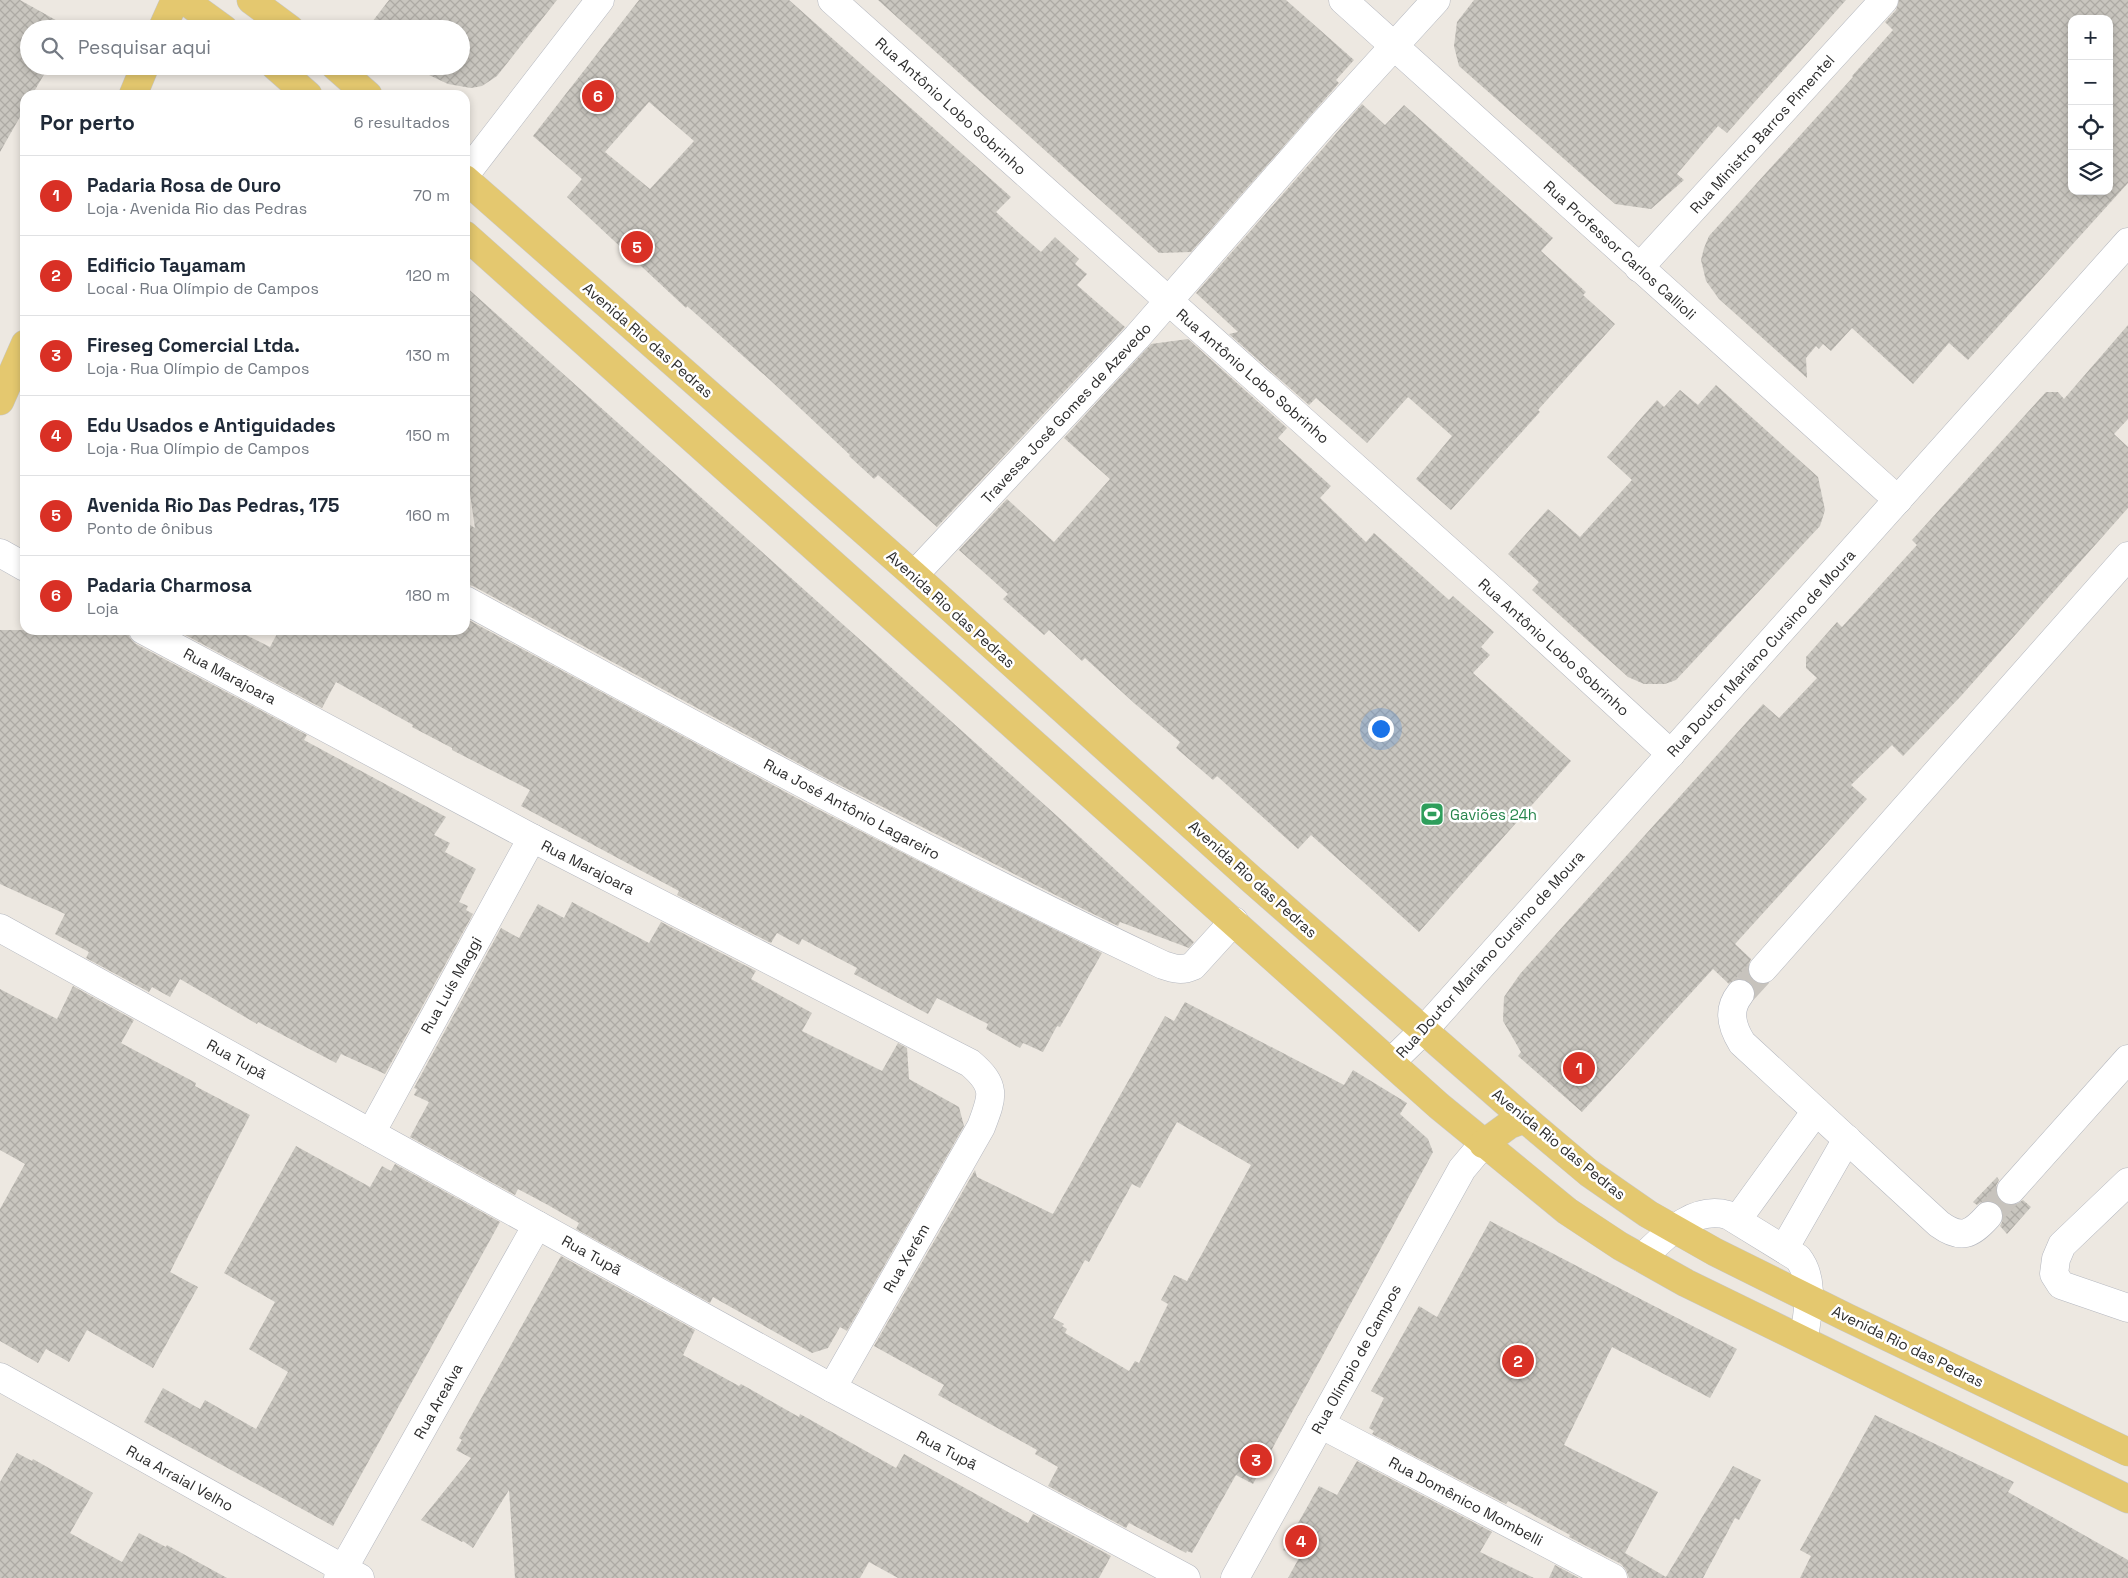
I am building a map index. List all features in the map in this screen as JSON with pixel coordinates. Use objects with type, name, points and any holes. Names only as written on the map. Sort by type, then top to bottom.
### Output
[{"type":"main road","points":[[166,20],[175,0]]},
{"type":"main road","points":[[184,0],[212,20]]},
{"type":"main road","points":[[251,0],[278,20]]},
{"type":"main road","points":[[135,90],[142,75]]},
{"type":"main road","points":[[285,75],[302,90]]},
{"type":"main road","points":[[345,75],[362,90]]},
{"type":"main road","name":"Avenida Rio das Pedras","points":[[470,181],[914,575],[1251,879],[1589,1173],[1648,1214],[1673,1228],[1809,1298],[2128,1452]]},
{"type":"main road","points":[[470,239],[1483,1144],[1567,1211],[1620,1246],[1686,1283],[2128,1498]]},
{"type":"main road","points":[[0,401],[20,358]]},
{"type":"main road","points":[[1483,1144],[1509,1126],[1525,1119]]},
{"type":"street","points":[[470,170],[600,0]]},
{"type":"street","name":"Rua Antônio Lobo Sobrinho","points":[[832,0],[1492,590],[1672,754]]},
{"type":"street","name":"Rua Professor Carlos Callioli","points":[[1343,0],[1898,500]]},
{"type":"street","name":"Travessa José Gomes de Azevedo","points":[[914,575],[1168,302],[1323,124],[1436,0]]},
{"type":"street","name":"Rua Ministro Barros Pimentel","points":[[1639,268],[1884,0]]},
{"type":"street","name":"Rua Doutor Mariano Cursino de Moura","points":[[1391,1062],[1424,1030],[2128,242]]},
{"type":"street","points":[[0,553],[20,564]]},
{"type":"street","points":[[1763,969],[2128,556]]},
{"type":"street","name":"Rua José Antônio Lagareiro","points":[[470,603],[852,810],[1050,912],[1163,965],[1176,970],[1193,966],[1234,921]]},
{"type":"street","name":"Rua Marajoara","points":[[153,635],[532,838],[970,1063],[984,1076],[990,1088],[989,1106],[981,1127]]},
{"type":"street","name":"Rua Luís Maggi","points":[[371,1133],[532,838]]},
{"type":"street","name":"Rua Tupã","points":[[0,928],[832,1388],[1186,1578]]},
{"type":"street","points":[[1740,994],[1733,1008],[1732,1021],[1734,1031],[1742,1043],[1947,1230],[1963,1234],[1971,1232],[1988,1216]]},
{"type":"street","points":[[2011,1190],[2128,1059]]},
{"type":"street","points":[[1737,1220],[1816,1111]]},
{"type":"street","name":"Rua Xerém","points":[[832,1388],[981,1127]]},
{"type":"street","points":[[1784,1249],[1847,1139]]},
{"type":"street","name":"Rua Olímpio de Campos","points":[[1235,1578],[1462,1169],[1483,1144]]},
{"type":"street","points":[[2128,1182],[2062,1245],[2056,1259],[2054,1274],[2061,1284],[2128,1308]]},
{"type":"street","points":[[1642,1258],[1673,1228],[1706,1212],[1728,1214],[1798,1258],[1804,1265],[1808,1273],[1809,1298],[1804,1340]]},
{"type":"street","name":"Rua Arealva","points":[[347,1575],[537,1225]]},
{"type":"street","name":"Rua Arraial Velho","points":[[0,1377],[347,1575]]},
{"type":"street","name":"Rua Domênico Mombelli","points":[[1320,1424],[1613,1578]]},
{"type":"building","points":[[0,0],[20,0],[56,20],[20,20],[20,75],[44,75],[35,90],[20,90],[20,117],[0,152]]},
{"type":"building","points":[[389,0],[557,0],[497,76],[482,86],[471,88],[448,84],[429,75],[470,75],[470,20],[374,20]]},
{"type":"building","points":[[639,0],[789,0],[1011,197],[996,212],[1018,232],[1041,252],[1055,237],[1079,259],[1075,264],[1087,274],[1077,285],[1125,327],[937,527],[878,475],[874,479],[770,380],[687,306],[686,308],[567,197],[582,179],[533,136]],"holes":[[[649,102],[694,141],[650,189],[605,152]]]},
{"type":"building","points":[[878,0],[1286,0],[1354,60],[1336,80],[1339,83],[1191,252],[1159,253]]},
{"type":"building","points":[[1474,0],[1846,0],[1727,133],[1718,126],[1677,174],[1684,180],[1651,209],[1615,204],[1459,66],[1454,46],[1457,22]]},
{"type":"building","points":[[1899,0],[2128,0],[2128,183],[1968,360],[1949,343],[1913,384],[1852,328],[1831,351],[1823,344],[1819,349],[1816,346],[1806,358],[1807,378],[1719,299],[1706,281],[1701,260],[1709,236],[1893,30],[1885,22],[1896,10]]},
{"type":"building","points":[[1362,104],[1385,125],[1404,105],[1553,238],[1541,251],[1586,292],[1583,295],[1615,324],[1538,410],[1540,412],[1451,510],[1416,479],[1452,436],[1408,397],[1367,443],[1316,398],[1309,405],[1229,334],[1238,332],[1196,293]]},
{"type":"building","points":[[470,290],[1057,816],[1194,942],[1189,948],[1120,922],[1118,926],[1081,908],[818,774],[470,585],[470,525],[475,528],[470,494]]},
{"type":"building","points":[[2128,325],[2128,419],[2114,434],[2128,447],[2128,508],[1961,696],[1903,756],[1892,745],[1851,785],[1867,799],[1735,944],[1751,959],[1748,973],[1752,980],[1759,984],[1765,984],[1756,995],[1754,987],[1748,981],[1741,978],[1729,984],[1713,969],[1582,1112],[1518,1056],[1521,1052],[1503,1021],[1504,997],[1520,974],[1763,704],[1779,718],[1817,678],[1806,668],[1806,657],[1837,622],[1842,627],[1917,545],[1912,540],[2046,392],[2058,392],[2064,399]]},
{"type":"building","points":[[1188,339],[1287,428],[1278,438],[1331,486],[1320,498],[1366,542],[1374,533],[1449,600],[1453,596],[1494,632],[1481,647],[1490,655],[1473,673],[1571,761],[1419,932],[1311,835],[1298,849],[1217,776],[1213,780],[1176,748],[1180,742],[1085,658],[1082,661],[1049,630],[1044,635],[1003,599],[1008,594],[959,550],[1007,499],[1054,542],[1110,479],[1064,438],[1151,344]]},
{"type":"building","points":[[1716,385],[1818,477],[1825,510],[1820,526],[1676,680],[1665,684],[1644,684],[1628,677],[1532,590],[1539,582],[1508,554],[1548,509],[1580,537],[1632,480],[1607,457],[1657,400],[1664,407],[1680,390],[1698,405]]},
{"type":"building","points":[[470,621],[804,802],[1102,953],[1060,1027],[1057,1026],[1043,1052],[1023,1043],[1020,1048],[986,1029],[988,1024],[937,998],[928,1014],[854,974],[857,968],[802,939],[799,945],[777,933],[771,943],[677,895],[679,891],[521,806],[530,790],[452,750],[452,748],[412,727],[413,725],[336,682],[322,708],[185,635],[246,635],[270,647],[276,635],[470,635]]},
{"type":"building","points":[[0,630],[20,630],[20,635],[129,635],[136,644],[307,735],[304,740],[446,817],[434,835],[450,843],[445,852],[476,869],[459,902],[468,906],[466,910],[473,914],[385,1074],[341,1054],[336,1063],[258,1022],[257,1024],[180,979],[170,997],[152,987],[149,992],[86,958],[89,952],[55,934],[65,914],[0,884]]},
{"type":"building","points":[[572,902],[649,943],[661,922],[756,971],[751,979],[812,1013],[802,1031],[882,1071],[898,1043],[907,1048],[909,1079],[959,1107],[964,1126],[847,1331],[840,1327],[828,1348],[812,1353],[713,1297],[710,1303],[576,1229],[579,1223],[548,1205],[518,1189],[515,1195],[410,1137],[429,1102],[414,1095],[417,1089],[414,1088],[501,928],[519,938],[538,904],[564,918]]},
{"type":"building","points":[[73,986],[134,1020],[121,1043],[196,1083],[195,1086],[250,1115],[170,1272],[198,1287],[153,1368],[87,1330],[69,1362],[46,1349],[38,1363],[0,1341],[0,1209],[25,1164],[0,1150],[0,989],[57,1019]]},
{"type":"building","points":[[1185,1002],[1344,1085],[1353,1070],[1407,1103],[1400,1114],[1428,1139],[1433,1152],[1253,1484],[1236,1475],[1192,1553],[1187,1551],[1186,1553],[1129,1523],[1126,1528],[1048,1486],[1058,1467],[1035,1454],[1037,1450],[938,1395],[944,1385],[874,1346],[975,1170],[977,1177],[1053,1214],[1165,1016],[1174,1021]],"holes":[[[1177,1122],[1251,1165],[1187,1281],[1174,1275],[1161,1300],[1168,1304],[1139,1363],[1135,1361],[1129,1371],[1065,1333],[1067,1329],[1062,1326],[1064,1324],[1053,1318],[1085,1260],[1089,1262],[1132,1184],[1140,1188]]]},
{"type":"building","points":[[296,1146],[370,1187],[382,1166],[391,1171],[395,1164],[500,1222],[333,1526],[144,1422],[163,1388],[200,1409],[205,1400],[256,1429],[288,1372],[249,1349],[275,1302],[224,1273]]},
{"type":"building","points":[[1997,1177],[1999,1180],[1996,1186],[1996,1194],[2001,1202],[2015,1205],[2023,1200],[2031,1207],[2007,1234],[2000,1226],[2003,1220],[2003,1212],[1998,1204],[1991,1201],[1983,1201],[1977,1205],[1973,1202]]},
{"type":"building","points":[[1490,1221],[1737,1349],[1710,1398],[1612,1347],[1564,1445],[1658,1492],[1625,1553],[1666,1577],[1733,1466],[1761,1480],[1739,1520],[1735,1518],[1703,1578],[1629,1578],[1621,1564],[1569,1537],[1570,1535],[1508,1501],[1506,1504],[1372,1434],[1374,1431],[1369,1428],[1384,1398],[1371,1391],[1419,1306],[1437,1317]]},
{"type":"building","points":[[561,1256],[695,1330],[683,1355],[739,1386],[741,1384],[799,1417],[800,1414],[896,1468],[904,1454],[1028,1523],[1033,1514],[1111,1556],[1099,1578],[898,1578],[869,1562],[860,1578],[515,1578],[509,1490],[473,1548],[421,1520],[471,1458],[456,1450],[462,1440],[459,1438]]},
{"type":"building","points":[[1875,1415],[2014,1482],[2008,1492],[2128,1560],[2128,1578],[1800,1578],[1811,1556],[1800,1550]]},
{"type":"building","points":[[17,1453],[32,1461],[33,1459],[93,1493],[70,1533],[122,1562],[139,1533],[166,1547],[167,1545],[227,1578],[0,1578],[0,1482]]},
{"type":"building","points":[[1357,1461],[1492,1532],[1480,1552],[1534,1578],[1288,1578],[1299,1558],[1283,1550],[1319,1486],[1337,1495]]},
{"type":"building","points":[[1555,1565],[1579,1578],[1549,1578]]},
{"type":"tunnel","points":[[1740,994],[1763,969]]},
{"type":"tunnel","points":[[1988,1216],[2011,1190]]},
{"type":"place","name":"Padaria Charmosa","points":[[598,96]]},
{"type":"place","name":"Avenida Rio Das Pedras, 175","points":[[637,247]]},
{"type":"place","name":"Gaviões 24h","points":[[1432,814]]},
{"type":"place","name":"Padaria Rosa de Ouro","points":[[1579,1068]]},
{"type":"place","name":"Edificio Tayamam","points":[[1518,1361]]},
{"type":"place","name":"Fireseg Comercial Ltda.","points":[[1256,1460]]},
{"type":"place","name":"Edu Usados e Antiguidades","points":[[1301,1541]]}]
